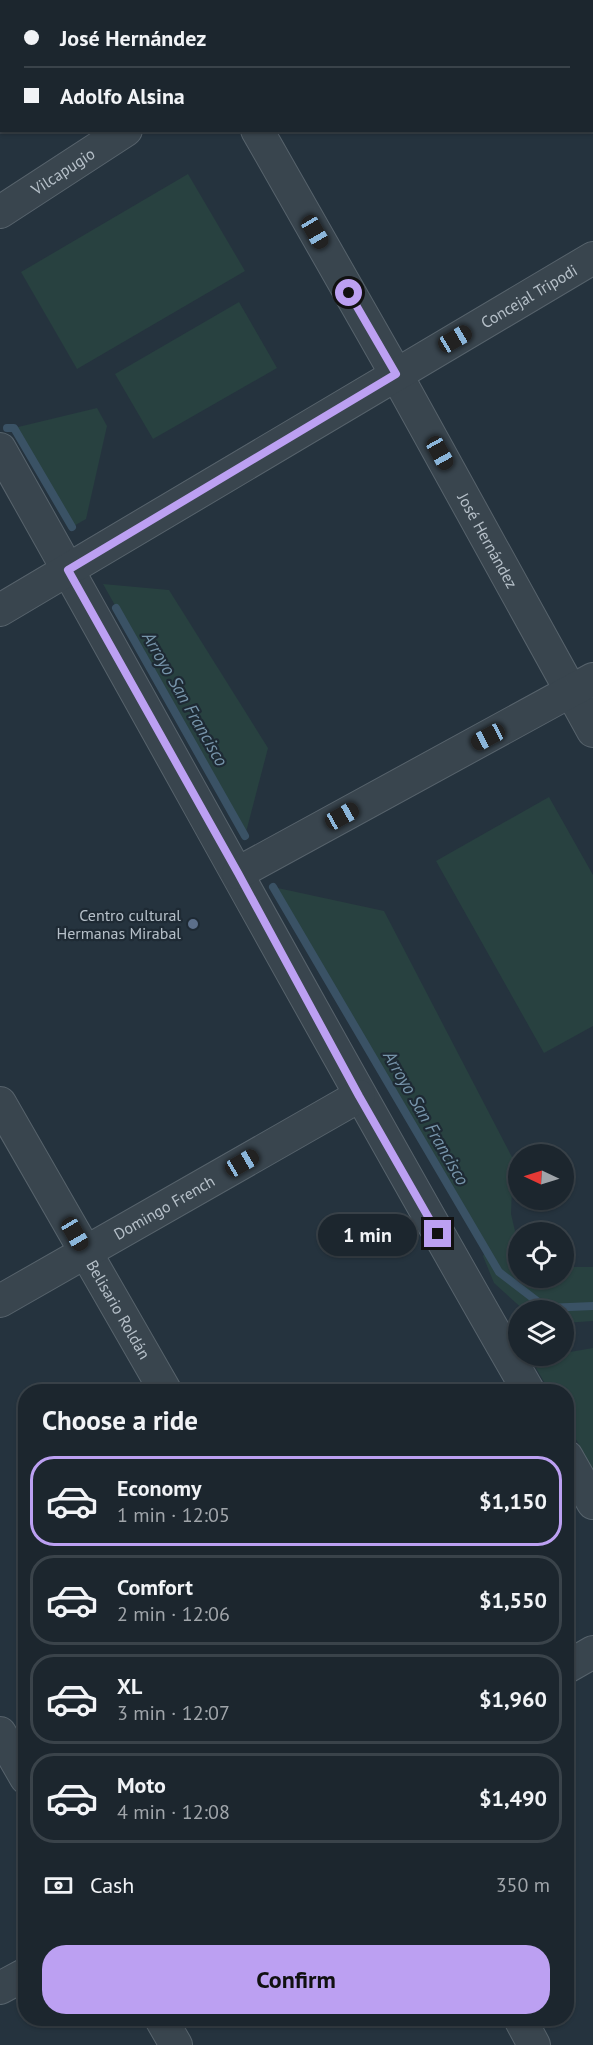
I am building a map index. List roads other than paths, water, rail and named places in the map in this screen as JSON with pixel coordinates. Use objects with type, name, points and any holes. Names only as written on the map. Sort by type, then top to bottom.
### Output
[{"type":"street","name":"Vilcapugio","points":[[0,212],[123,132]]},
{"type":"street","name":"José Hernández","points":[[258,132],[396,374],[582,685],[593,731]]},
{"type":"street","name":"Concejal Tripodi","points":[[0,610],[593,258]]},
{"type":"street","points":[[0,449],[238,873],[359,1096],[524,1384]]},
{"type":"street","points":[[238,873],[582,685]]},
{"type":"street","name":"Domingo French","points":[[0,1301],[359,1096]]},
{"type":"street","name":"Belisario Roldán","points":[[0,1103],[161,1384]]},
{"type":"street","points":[[574,1469],[593,1503]]},
{"type":"street","points":[[574,1663],[593,1652]]},
{"type":"street","points":[[0,1733],[18,1764]]},
{"type":"street","points":[[0,1988],[18,1978]]},
{"type":"street","points":[[165,2026],[176,2045]]},
{"type":"street","points":[[524,2026],[534,2045]]},
{"type":"waterway","name":"Arroyo San Francisco","points":[[7,428],[14,428],[72,527]]},
{"type":"waterway","name":"Arroyo San Francisco","points":[[116,608],[245,836]]},
{"type":"waterway","name":"Arroyo San Francisco","points":[[273,887],[499,1272],[546,1308],[593,1306]]},
{"type":"place","name":"Centro cultural Hermanas Mirabal","points":[[193,924]]}]
